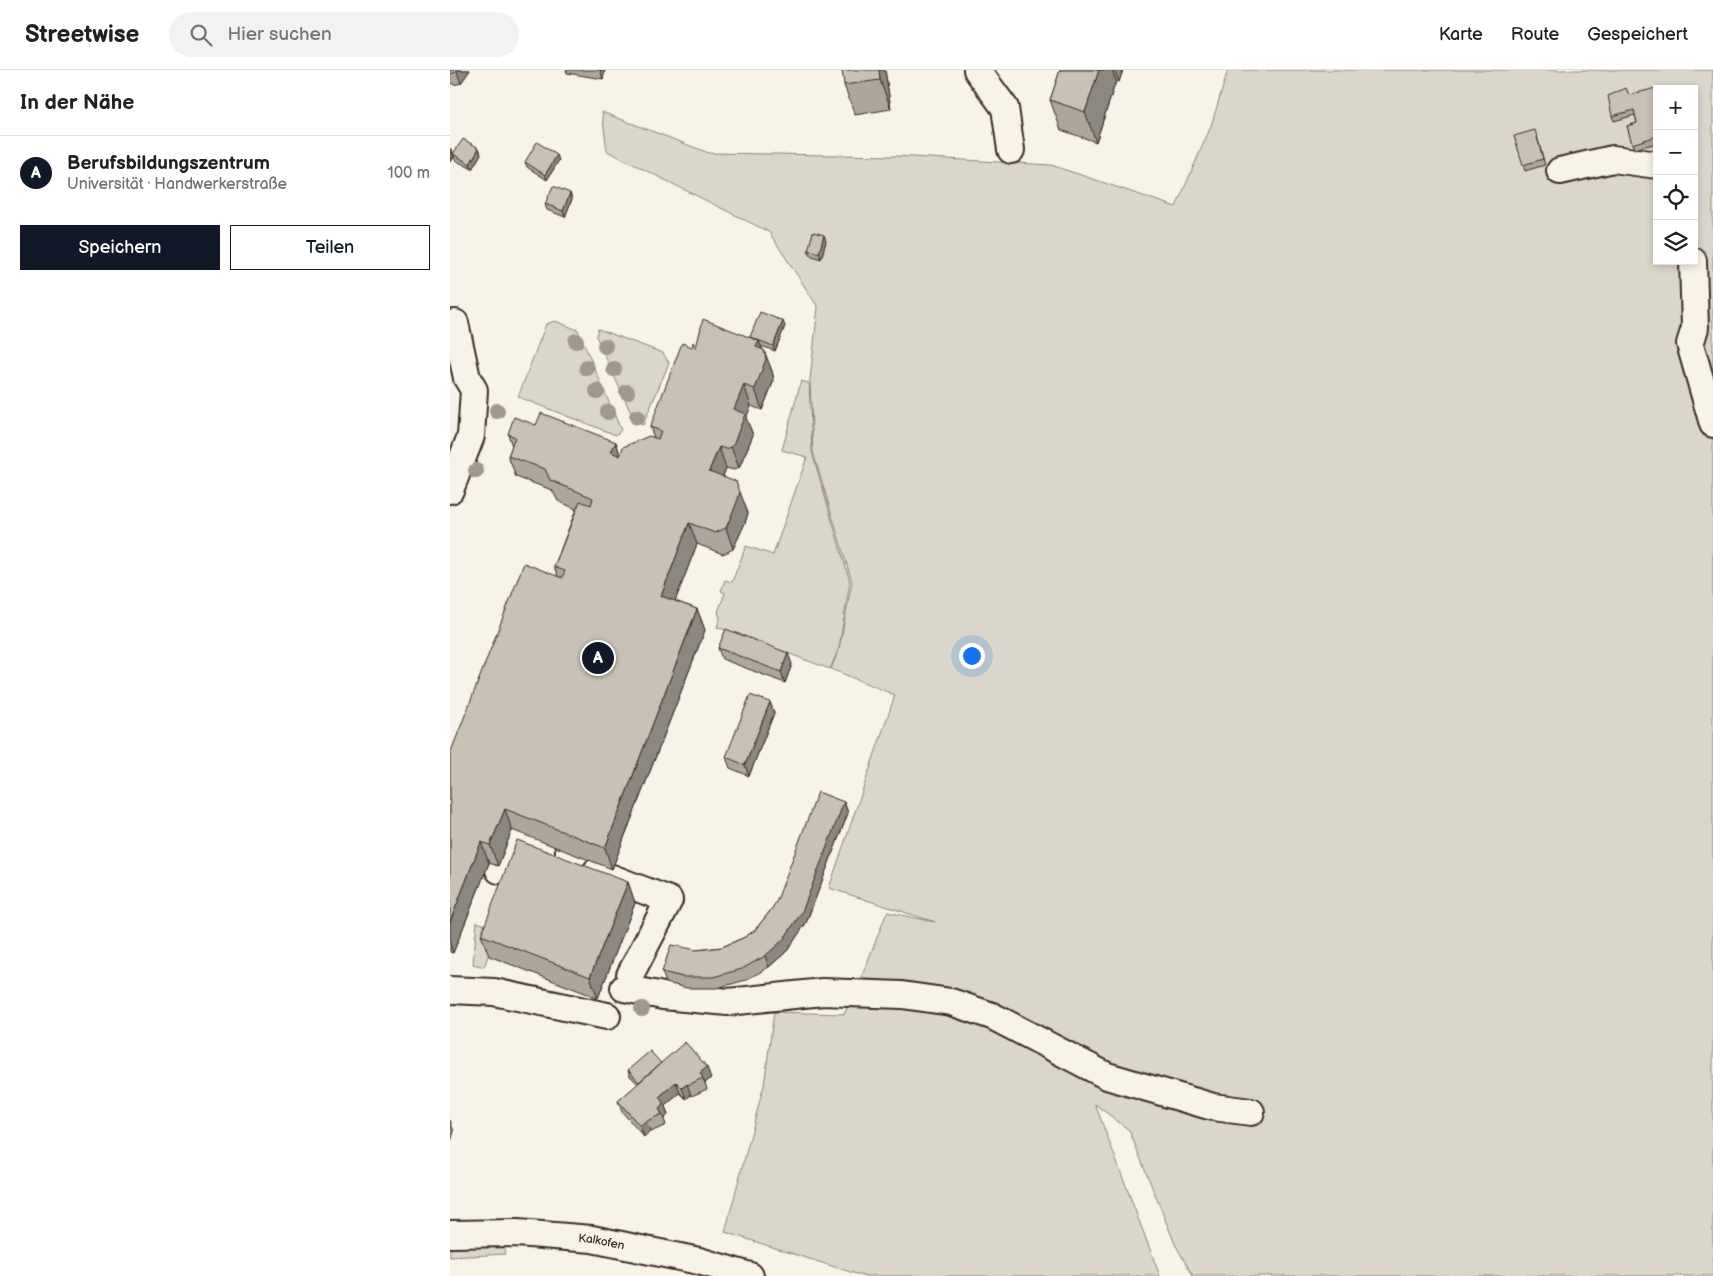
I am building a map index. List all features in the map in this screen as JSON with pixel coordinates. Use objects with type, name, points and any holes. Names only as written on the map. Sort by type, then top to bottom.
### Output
[{"type":"street","points":[[977,70],[1005,108],[1011,150]]},
{"type":"street","points":[[1560,171],[1613,159],[1653,164]]},
{"type":"street","points":[[1694,265],[1704,326],[1690,344],[1713,424]]},
{"type":"street","points":[[450,490],[471,436],[474,390],[467,378],[455,323]]},
{"type":"street","points":[[500,870],[520,842],[668,900],[627,981],[663,996],[728,1002],[823,992],[902,995],[951,1002],[992,1016],[1107,1076],[1213,1107],[1251,1112]]},
{"type":"street","points":[[450,990],[494,992],[607,1016]]},
{"type":"street","name":"Kalkofen","points":[[450,1234],[517,1233],[592,1240],[699,1261],[750,1276]]},
{"type":"shaded area","points":[[1228,70],[1713,70],[1713,1276],[1193,1276],[1175,1244],[1129,1130],[1095,1104],[1160,1276],[863,1276],[725,1232],[764,1085],[774,1012],[844,1014],[862,976],[887,912],[935,922],[829,888],[895,695],[831,669],[839,649],[852,582],[813,452],[810,380],[818,307],[769,232],[607,151],[602,112],[709,153],[895,156],[1051,165],[1176,207],[1211,126]]},
{"type":"shaded area","points":[[555,321],[578,330],[621,430],[616,435],[518,397],[546,324]]},
{"type":"shaded area","points":[[598,329],[663,353],[669,363],[643,425],[635,422],[596,336]]},
{"type":"shaded area","points":[[801,381],[809,383],[812,452],[850,582],[839,648],[830,669],[717,627],[720,618],[718,612],[725,593],[721,591],[725,580],[732,582],[746,546],[773,555],[807,457],[782,450]]},
{"type":"shaded area","points":[[477,922],[498,929],[484,967],[473,964]]},
{"type":"shaded area","points":[[450,1247],[505,1247],[505,1254],[450,1257]]},
{"type":"building","points":[[450,70],[459,70],[450,74]]},
{"type":"building","points":[[842,70],[879,70],[880,80],[844,85]]},
{"type":"building","points":[[1060,70],[1099,70],[1085,112],[1050,100]]},
{"type":"building","points":[[1626,88],[1629,95],[1653,89],[1653,137],[1632,144],[1627,126],[1637,123],[1634,110],[1612,116],[1608,96]]},
{"type":"building","points":[[1535,130],[1543,159],[1523,165],[1514,136]]},
{"type":"building","points":[[463,139],[479,148],[470,164],[453,154]]},
{"type":"building","points":[[537,142],[557,155],[545,175],[525,162]]},
{"type":"building","points":[[553,186],[570,193],[563,211],[545,204]]},
{"type":"building","points":[[813,232],[824,235],[819,253],[808,250]]},
{"type":"building","points":[[760,312],[783,321],[773,346],[750,337]]},
{"type":"building","points":[[703,319],[759,341],[756,347],[764,350],[766,359],[755,389],[744,385],[734,409],[745,414],[734,443],[726,449],[719,447],[709,471],[736,481],[740,492],[726,528],[715,533],[689,523],[661,596],[697,609],[605,848],[505,809],[490,845],[481,842],[450,922],[450,754],[524,563],[562,578],[565,571],[554,567],[580,501],[591,505],[593,498],[550,480],[545,469],[508,456],[515,437],[508,434],[514,417],[536,425],[541,413],[616,442],[611,452],[620,456],[623,447],[649,436],[658,439],[661,431],[650,427],[682,343],[692,347],[693,342],[696,348]]},
{"type":"building","points":[[726,629],[788,653],[781,672],[718,648]]},
{"type":"building","points":[[750,695],[770,702],[745,765],[726,757]]},
{"type":"building","points":[[818,792],[844,802],[802,912],[783,940],[765,956],[742,969],[713,977],[683,977],[662,972],[671,945],[697,950],[722,947],[745,937],[755,930],[777,900]]},
{"type":"building","points":[[517,840],[628,882],[590,977],[481,935]]},
{"type":"building","points":[[685,1042],[707,1067],[700,1073],[703,1078],[682,1088],[676,1082],[659,1097],[664,1104],[659,1109],[662,1114],[646,1120],[640,1126],[618,1101]]},
{"type":"building","points":[[650,1051],[661,1063],[639,1082],[628,1070]]},
{"type":"place","name":"Berufsbildungszentrum","points":[[598,658]]}]
